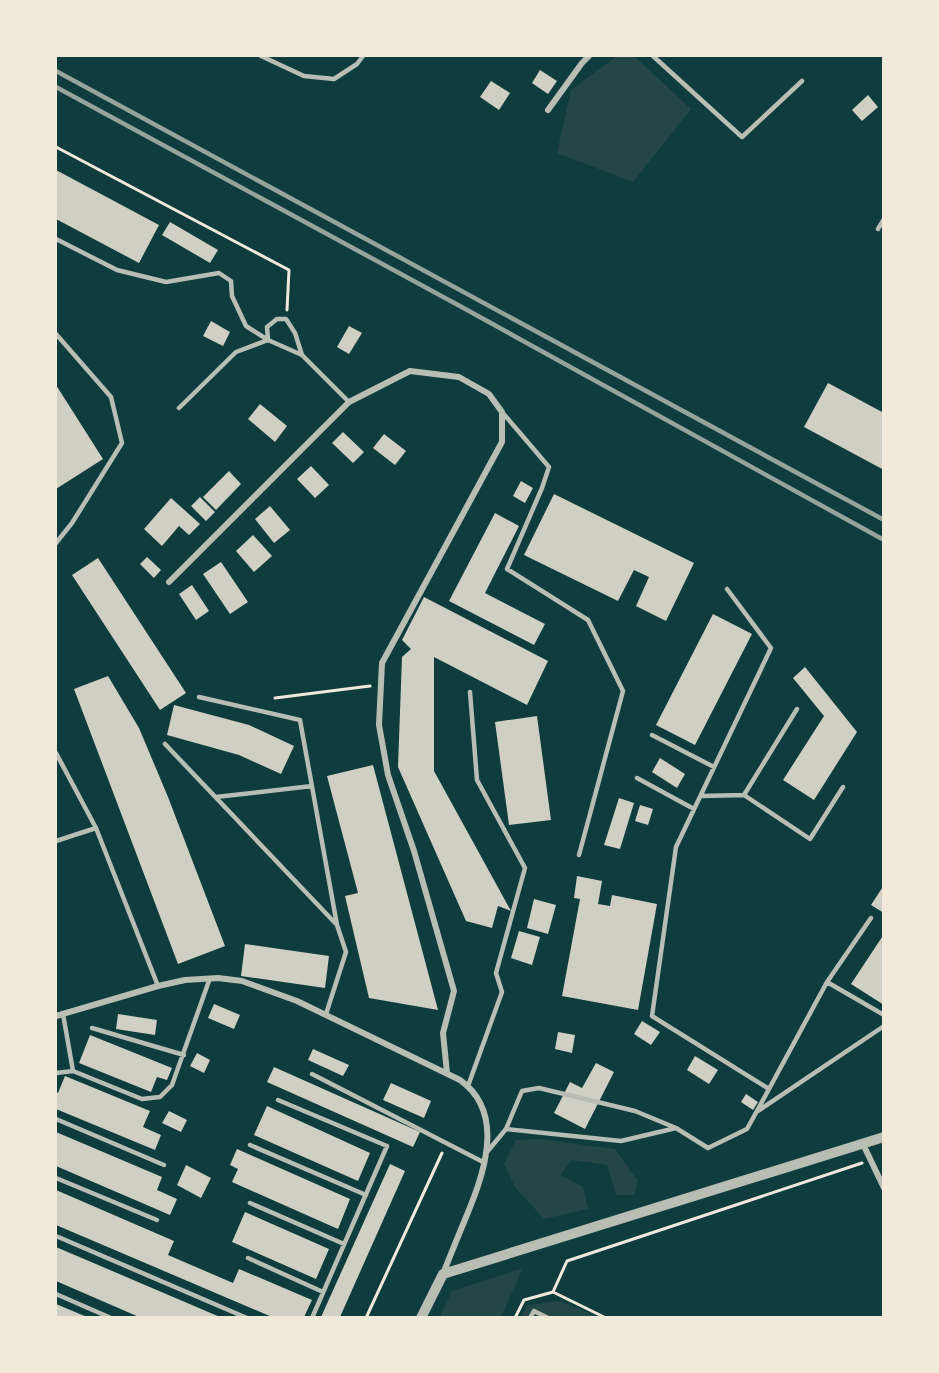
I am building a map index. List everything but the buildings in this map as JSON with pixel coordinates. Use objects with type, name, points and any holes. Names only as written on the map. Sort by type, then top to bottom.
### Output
[{"type":"street","points":[[548,110],[589,56]]},
{"type":"street","points":[[169,582],[349,402],[410,371],[459,377],[489,394],[502,412],[502,442],[382,663],[379,725],[388,775],[414,851],[454,991],[442,1033],[447,1073]]},
{"type":"street","points":[[56,1016],[185,980],[210,978],[242,981],[326,1014],[447,1073],[468,1086],[478,1098],[485,1119],[487,1141],[485,1163],[478,1188],[443,1274],[421,1317]]},
{"type":"street","points":[[443,1274],[884,1137]]},
{"type":"street","points":[[863,1144],[884,1188]]},
{"type":"lane","points":[[261,56],[304,76],[334,79],[357,64],[363,56]]},
{"type":"lane","points":[[653,56],[742,137],[802,81]]},
{"type":"lane","points":[[878,229],[884,219]]},
{"type":"lane","points":[[56,239],[117,270],[166,282],[219,273],[231,281],[232,296],[246,326],[268,340],[302,355],[349,402]]},
{"type":"lane","points":[[268,340],[267,327],[277,319],[286,319],[295,333],[302,355]]},
{"type":"lane","points":[[56,334],[111,397],[122,443],[72,523],[56,543]]},
{"type":"lane","points":[[178,408],[236,352],[268,340]]},
{"type":"lane","points":[[502,412],[549,466],[542,488],[507,569],[588,620],[623,691],[579,855]]},
{"type":"lane","points":[[727,589],[771,648],[676,847],[652,1016],[769,1089]]},
{"type":"lane","points":[[468,1086],[502,992],[496,973],[525,868],[477,780],[470,692]]},
{"type":"lane","points":[[199,697],[300,720],[337,925],[346,952],[326,1014]]},
{"type":"lane","points":[[744,795],[797,709]]},
{"type":"lane","points":[[652,735],[714,767]]},
{"type":"lane","points":[[165,744],[337,925]]},
{"type":"lane","points":[[56,753],[96,828],[158,986]]},
{"type":"lane","points":[[637,778],[694,809]]},
{"type":"lane","points":[[216,797],[312,786]]},
{"type":"lane","points":[[700,796],[744,795],[810,839],[843,788]]},
{"type":"lane","points":[[56,841],[96,828]]},
{"type":"lane","points":[[487,1152],[506,1129],[522,1092],[539,1088],[635,1110],[676,1128],[708,1148],[747,1129],[827,982],[871,918]]},
{"type":"lane","points":[[56,1073],[73,1071],[142,1099],[160,1097],[172,1085],[210,978]]},
{"type":"lane","points":[[827,982],[884,1015]]},
{"type":"lane","points":[[63,1014],[73,1071]]},
{"type":"lane","points":[[756,1113],[884,1026]]},
{"type":"lane","points":[[92,1028],[184,1055]]},
{"type":"lane","points":[[312,1074],[485,1163]]},
{"type":"lane","points":[[278,1100],[387,1146],[312,1317]]},
{"type":"lane","points":[[56,1119],[164,1165]]},
{"type":"lane","points":[[506,1129],[621,1141],[676,1128]]},
{"type":"lane","points":[[250,1145],[366,1195]]},
{"type":"lane","points":[[56,1178],[157,1220]]},
{"type":"lane","points":[[250,1203],[344,1244]]},
{"type":"lane","points":[[56,1236],[247,1317]]},
{"type":"lane","points":[[248,1258],[323,1292]]},
{"type":"lane","points":[[56,1294],[111,1317]]},
{"type":"lane","points":[[530,1317],[534,1311],[548,1317]]},
{"type":"path","points":[[56,147],[289,270],[286,319]]},
{"type":"path","points":[[275,698],[381,684]]},
{"type":"path","points":[[366,1317],[447,1143]]},
{"type":"path","points":[[553,1292],[567,1261],[871,1160]]},
{"type":"path","points":[[515,1317],[524,1300],[553,1292],[606,1317]]},
{"type":"shaded area","points":[[617,56],[634,56],[691,109],[633,182],[557,153],[571,90]]},
{"type":"shaded area","points":[[539,1139],[615,1149],[638,1181],[634,1195],[616,1195],[607,1165],[571,1160],[561,1175],[583,1187],[588,1209],[544,1219],[515,1187],[504,1164],[516,1140]]},
{"type":"shaded area","points":[[523,1268],[501,1317],[440,1317],[452,1291]]},
{"type":"shaded area","points":[[560,1301],[602,1318],[521,1318],[527,1305]]},
{"type":"railway","points":[[56,71],[884,520]]},
{"type":"railway","points":[[56,87],[884,540]]}]
